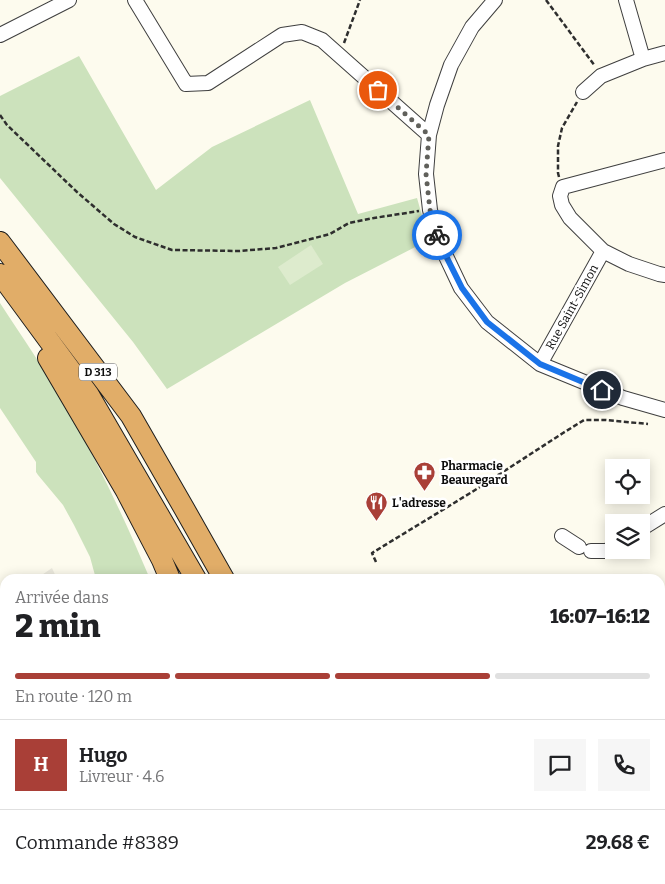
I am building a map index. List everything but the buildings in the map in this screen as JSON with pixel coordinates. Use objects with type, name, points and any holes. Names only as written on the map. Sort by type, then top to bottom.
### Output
[{"type":"highway","name":"D 313","points":[[0,242],[131,416],[221,574]]},
{"type":"highway","name":"D 313","points":[[0,274],[89,395],[193,574]]},
{"type":"highway","name":"D 313","points":[[0,280],[126,491],[168,574]]},
{"type":"highway","name":"D 313","points":[[126,491],[129,517],[154,574]]},
{"type":"highway","points":[[186,510],[199,515],[233,574]]},
{"type":"street","points":[[0,35],[69,0]]},
{"type":"street","points":[[135,0],[186,84],[208,83],[282,35],[302,32],[322,40],[429,135]]},
{"type":"street","points":[[495,0],[472,27],[450,66],[429,135],[426,174],[430,210],[437,236],[462,288],[487,322],[540,364],[623,398],[665,410]]},
{"type":"street","points":[[626,0],[643,59]]},
{"type":"street","points":[[583,92],[601,76],[643,59],[665,53]]},
{"type":"street","points":[[665,160],[563,187],[560,196],[562,205],[570,218],[604,251],[629,264],[658,274],[665,274]]},
{"type":"street","name":"Rue Saint-Simon","points":[[540,364],[604,251]]},
{"type":"street","points":[[650,523],[665,514]]},
{"type":"street","points":[[562,536],[585,549],[605,551]]},
{"type":"path","points":[[339,55],[360,0]]},
{"type":"path","points":[[546,0],[601,76]]},
{"type":"path","points":[[563,187],[558,173],[558,146],[562,128],[583,92]]},
{"type":"path","points":[[0,114],[7,124],[77,192],[114,224],[135,237],[172,250],[239,251],[276,248],[330,234],[349,223],[430,210]]},
{"type":"path","points":[[376,562],[372,553],[584,420],[648,424]]},
{"type":"green space","points":[[79,56],[156,190],[212,147],[310,100],[358,214],[417,198],[429,240],[345,283],[167,389],[133,342],[0,178],[0,96]]},
{"type":"green space","points":[[311,245],[323,264],[290,285],[278,267]]},
{"type":"green space","points":[[0,303],[50,380],[78,428],[111,492],[148,574],[95,574],[90,557],[63,505],[36,472],[36,462],[0,408]]},
{"type":"shaded area","points":[[52,568],[55,574],[43,574]]},
{"type":"way so far","points":[[378,90],[429,135],[426,174],[430,210],[437,235]]},
{"type":"place","name":"Pharmacie Beauregard","points":[[425,492]]},
{"type":"place","name":"L'adresse","points":[[376,522]]},
{"type":"route","points":[[437,235],[462,288],[487,322],[540,364],[602,390]]}]
